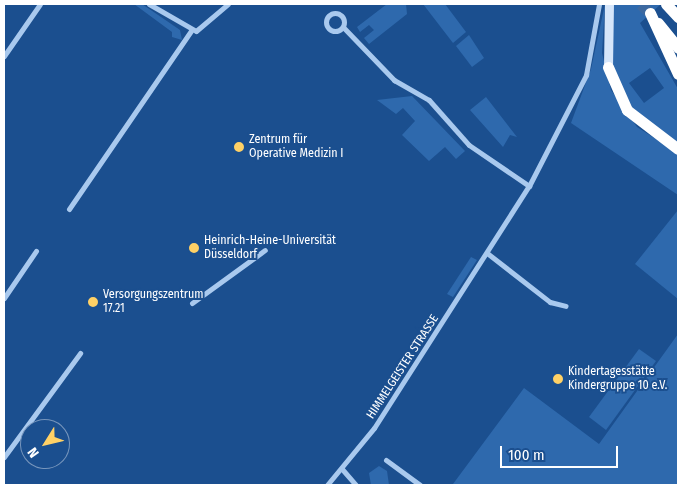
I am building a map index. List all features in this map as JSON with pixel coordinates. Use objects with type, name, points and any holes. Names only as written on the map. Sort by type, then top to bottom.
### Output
[{"type":"highway","points":[[666,4],[678,17]]},
{"type":"highway","points":[[678,48],[650,13],[678,74]]},
{"type":"highway","points":[[608,67],[627,110],[678,149]]},
{"type":"street","points":[[4,56],[40,4]]},
{"type":"street","points":[[149,4],[190,30]]},
{"type":"street","points":[[69,209],[190,30],[207,26],[228,4]]},
{"type":"street","name":"HIMMELGEISTER STRASSE","points":[[327,485],[374,428],[529,186],[586,75],[599,4]]},
{"type":"street","points":[[608,67],[609,4]]},
{"type":"street","points":[[343,26],[394,80],[430,100],[469,145],[529,186]]},
{"type":"street","points":[[4,298],[36,250]]},
{"type":"street","points":[[192,303],[265,250]]},
{"type":"street","points":[[487,253],[550,302],[566,306]]},
{"type":"street","points":[[4,457],[80,352]]},
{"type":"street","points":[[386,460],[420,485]]},
{"type":"street","points":[[342,469],[356,485]]},
{"type":"shaded area","points":[[134,4],[142,4],[180,30],[182,40],[172,37],[172,32]]},
{"type":"shaded area","points":[[387,4],[406,4],[407,14],[369,44],[364,38],[374,30],[369,25],[360,32],[357,27]]},
{"type":"shaded area","points":[[423,4],[445,4],[466,32],[453,43]]},
{"type":"shaded area","points":[[605,4],[602,53],[611,90],[637,127],[678,153],[678,195],[571,123],[591,69]]},
{"type":"shaded area","points":[[613,4],[661,4],[640,23],[678,89],[678,144],[629,106],[614,76],[609,39]],"holes":[[[650,68],[664,88],[644,103],[629,83]]]},
{"type":"shaded area","points":[[469,35],[484,58],[472,67],[456,46]]},
{"type":"shaded area","points":[[412,96],[465,151],[456,159],[445,147],[429,161],[402,135],[415,121],[403,108],[396,114],[377,100]]},
{"type":"shaded area","points":[[486,97],[517,137],[510,135],[503,147],[470,110]]},
{"type":"shaded area","points":[[678,210],[678,299],[635,264]]},
{"type":"shaded area","points":[[471,257],[477,260],[453,297],[447,294]]},
{"type":"shaded area","points":[[678,334],[678,485],[453,484],[524,388],[599,444]]},
{"type":"shaded area","points":[[639,349],[656,361],[606,430],[589,417]]},
{"type":"shaded area","points":[[379,466],[387,471],[389,485],[371,485],[369,473]]},
{"type":"tunnel","points":[[641,4],[650,13]]},
{"type":"place","name":"Zentrum für Operative Medizin I","points":[[239,147]]},
{"type":"place","name":"Heinrich-Heine-Universität Düsseldorf","points":[[194,248]]},
{"type":"place","name":"Versorgungszentrum 17.21","points":[[93,302]]},
{"type":"place","name":"Kindertagesstätte Kindergruppe 10 e.V.","points":[[558,379]]}]
